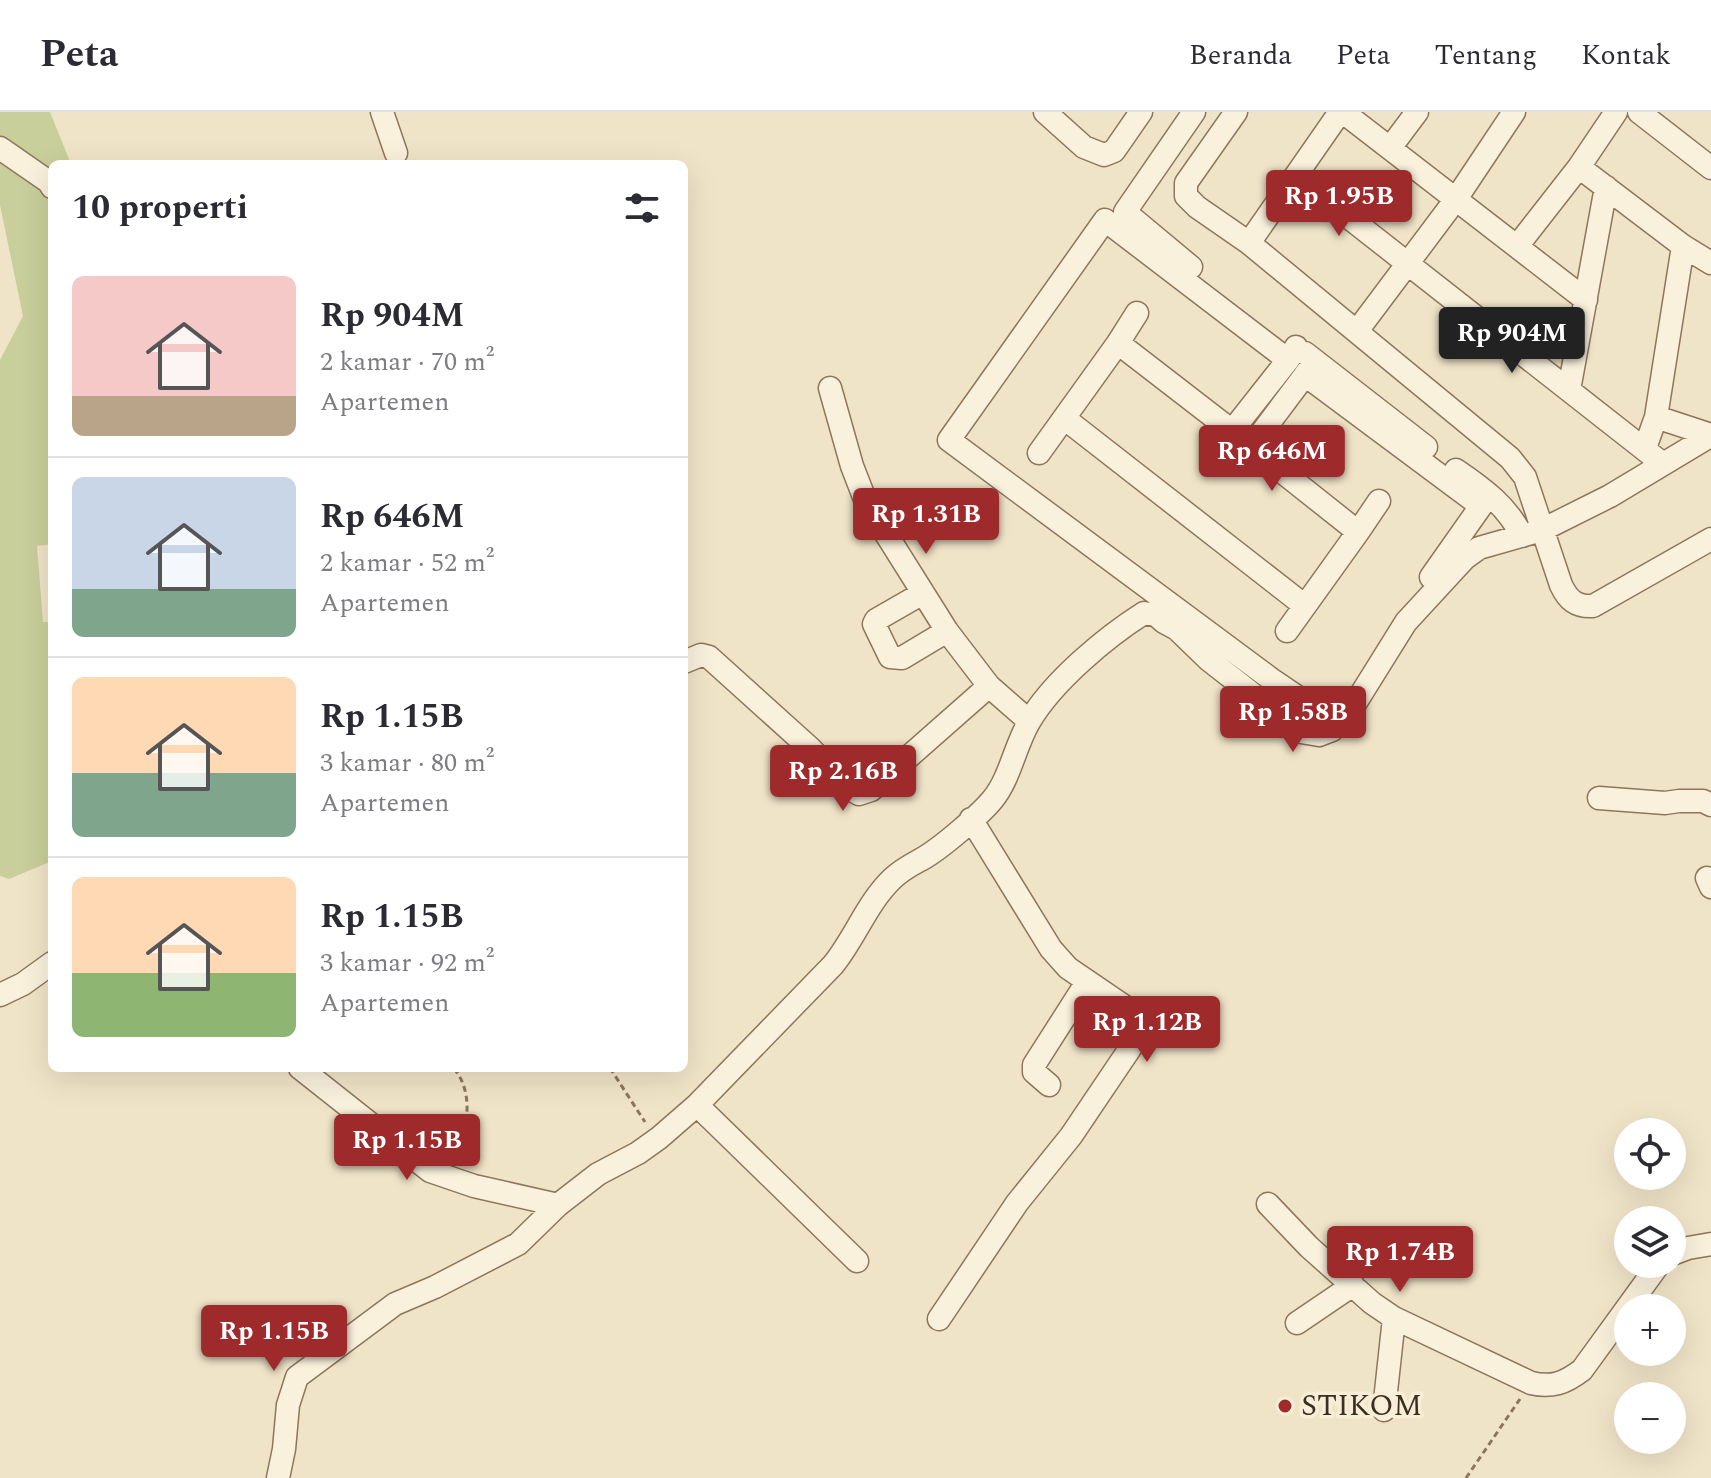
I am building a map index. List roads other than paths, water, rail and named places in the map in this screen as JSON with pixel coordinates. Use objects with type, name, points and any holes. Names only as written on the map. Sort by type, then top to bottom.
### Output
[{"type":"street","points":[[382,112],[396,153]]},
{"type":"street","points":[[1045,112],[1084,147],[1104,155],[1114,151],[1141,112]]},
{"type":"street","points":[[1194,112],[1125,212],[1192,269],[1305,375],[1491,494],[1532,533]]},
{"type":"street","points":[[1236,112],[1184,189],[1186,196],[1249,243],[1510,458],[1525,477],[1532,533],[1566,596],[1583,607],[1603,601],[1711,539]]},
{"type":"street","points":[[1249,243],[1342,112],[1586,300]]},
{"type":"street","points":[[1390,148],[1417,112]]},
{"type":"street","points":[[1518,245],[1579,167],[1616,112]]},
{"type":"street","points":[[1639,112],[1711,168]]},
{"type":"street","points":[[1357,331],[1456,199],[1512,113]]},
{"type":"street","points":[[0,148],[48,181]]},
{"type":"street","points":[[1579,167],[1683,246],[1711,263]]},
{"type":"street","points":[[1296,176],[1663,464]]},
{"type":"street","points":[[1569,390],[1606,187]]},
{"type":"street","points":[[1105,220],[1305,375],[1481,506],[1330,719],[1271,679],[949,440],[1105,220]]},
{"type":"street","points":[[1645,448],[1656,417],[1683,246]]},
{"type":"street","points":[[1039,453],[1137,313]]},
{"type":"street","points":[[1118,343],[1358,532]]},
{"type":"street","points":[[1232,431],[1287,360]]},
{"type":"street","points":[[1251,447],[1305,375]]},
{"type":"street","points":[[830,388],[859,488],[947,631],[989,686],[1029,721]]},
{"type":"street","points":[[1656,417],[1710,436]]},
{"type":"street","points":[[1064,418],[1305,606]]},
{"type":"street","points":[[278,1478],[288,1405],[297,1377],[395,1304],[518,1244],[558,1205],[598,1174],[659,1138],[697,1105],[851,944],[879,892],[895,876],[925,858],[993,799],[1029,721],[1062,682],[1105,640],[1144,613],[1156,615],[1301,732],[1309,735],[1327,732],[1353,707],[1406,622],[1452,570],[1479,548],[1532,533],[1610,496],[1710,436]]},
{"type":"street","points":[[1287,631],[1379,501]]},
{"type":"street","points":[[923,593],[876,620],[874,624],[890,657],[902,658],[947,631]]},
{"type":"street","points":[[688,660],[701,655],[709,657],[811,749],[848,788],[859,794],[871,790],[989,686]]},
{"type":"street","points":[[1599,798],[1665,803],[1703,801],[1711,805]]},
{"type":"street","points":[[939,1319],[1017,1203],[1071,1136],[1140,1032],[1141,1023],[1137,1015],[1068,968],[1051,949],[971,819]]},
{"type":"street","points":[[0,995],[23,984],[48,966]]},
{"type":"street","points":[[1049,1085],[1034,1072],[1034,1065],[1087,982]]},
{"type":"street","points":[[305,1072],[430,1171],[447,1178],[558,1205]]},
{"type":"street","points":[[697,1105],[857,1261]]},
{"type":"street","points":[[1268,1204],[1309,1247],[1372,1303],[1394,1318],[1531,1383],[1547,1387],[1568,1381],[1582,1370],[1649,1278]]},
{"type":"street","points":[[1686,1249],[1711,1244]]},
{"type":"street","points":[[1297,1323],[1353,1285]]},
{"type":"street","points":[[1384,1410],[1394,1318]]},
{"type":"place","name":"STIKOM","points":[[1285,1406]]}]
